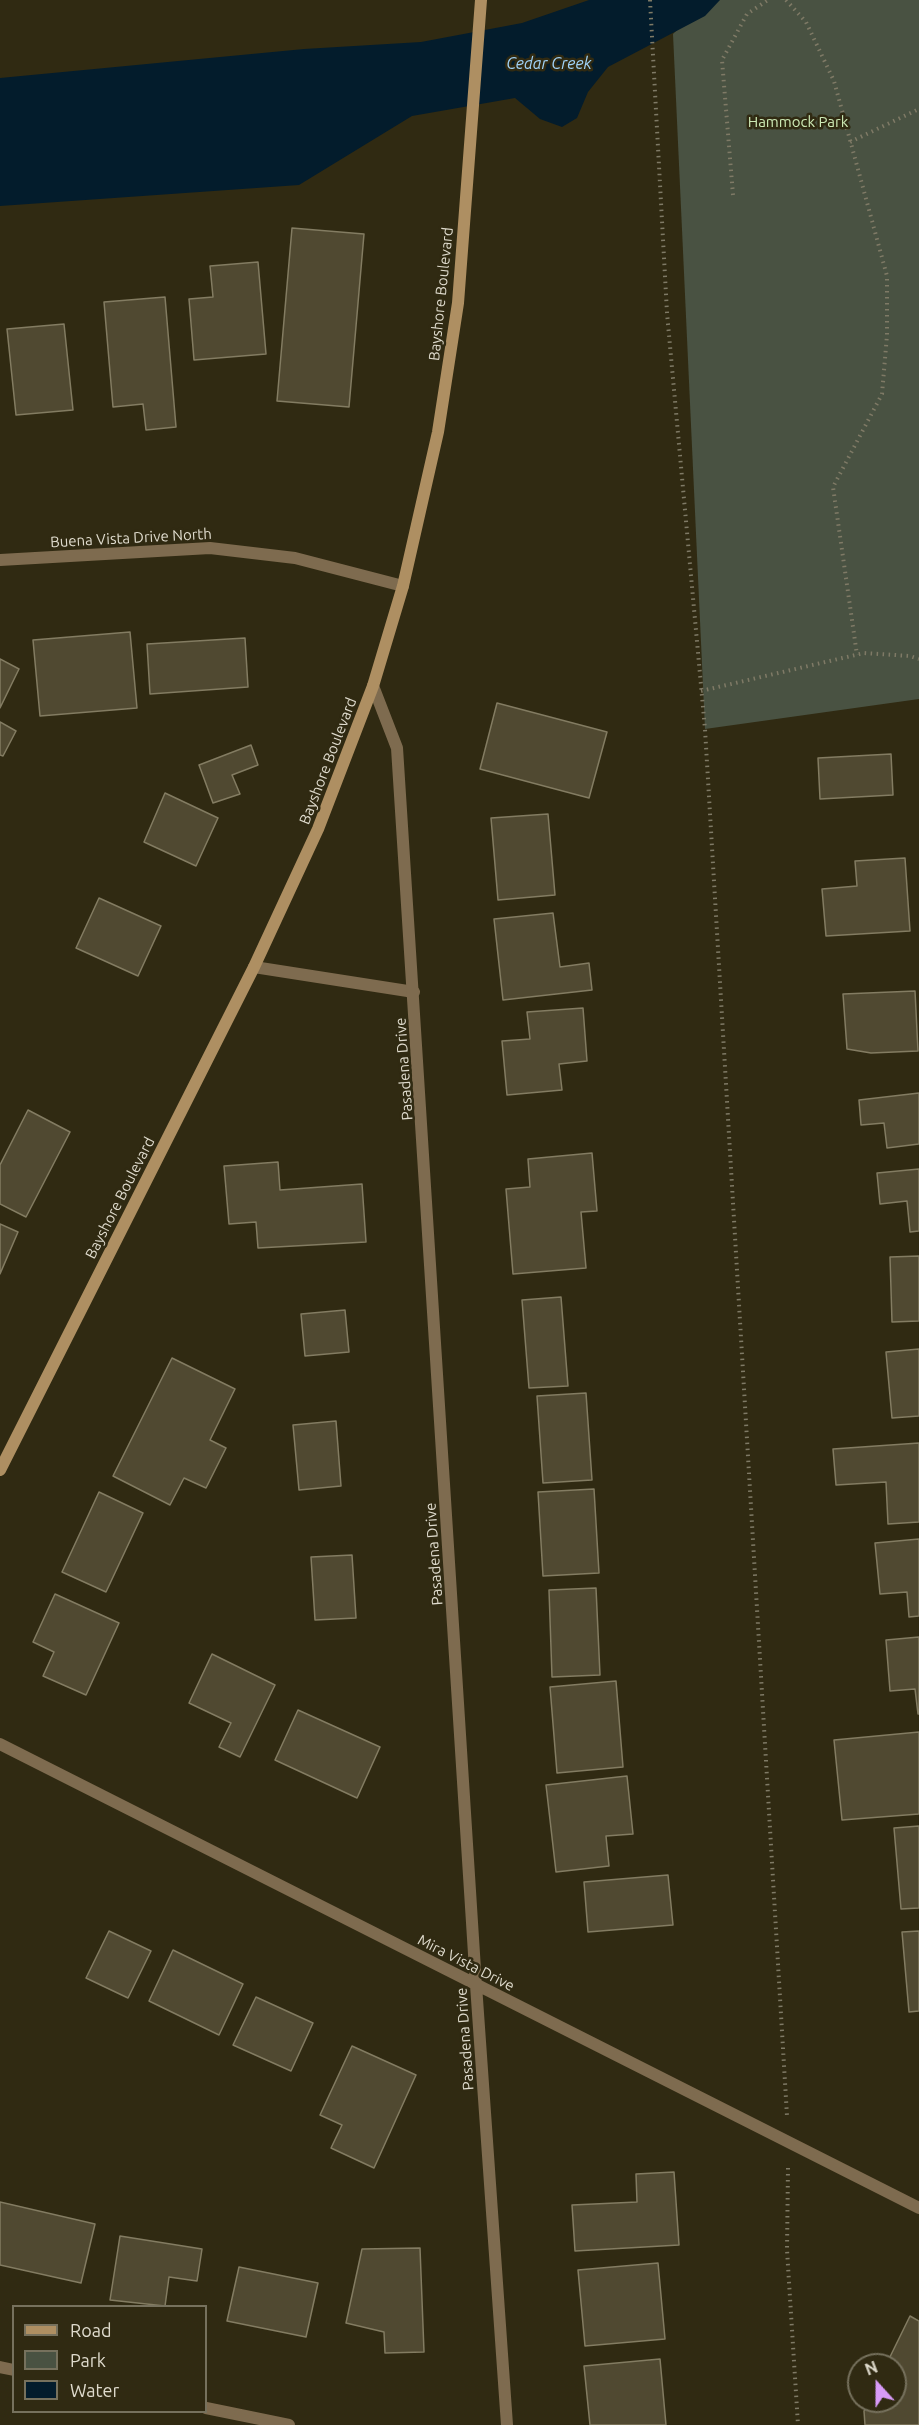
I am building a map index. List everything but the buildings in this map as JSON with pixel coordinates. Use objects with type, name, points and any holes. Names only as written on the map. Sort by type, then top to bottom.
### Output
[{"type":"main road","name":"Bayshore Boulevard","points":[[0,1470],[254,967],[318,829],[373,686],[403,586],[438,432],[458,303],[481,6]]},
{"type":"street","name":"Buena Vista Drive North","points":[[0,560],[210,548],[295,558],[403,586]]},
{"type":"street","name":"Pasadena Drive","points":[[373,686],[397,748],[476,1985],[507,2425]]},
{"type":"street","points":[[254,967],[414,992]]},
{"type":"street","name":"Mira Vista Drive","points":[[0,1744],[919,2208]]},
{"type":"street","points":[[207,2408],[289,2425]]},
{"type":"path","points":[[650,0],[667,313],[707,753],[789,2141],[787,2250],[798,2425]]},
{"type":"path","points":[[733,195],[722,60],[747,14],[768,0]]},
{"type":"path","points":[[786,0],[806,22],[834,81],[887,276],[887,335],[882,394],[833,487],[858,655]]},
{"type":"path","points":[[850,142],[919,109]]},
{"type":"path","points":[[701,691],[864,653],[910,656],[919,659]]},
{"type":"green space","name":"Hammock Park","points":[[708,0],[919,0],[919,699],[705,729],[673,34]]},
{"type":"water","name":"Cedar Creek","points":[[589,0],[720,0],[705,16],[608,67],[588,92],[577,118],[562,127],[540,119],[515,98],[412,116],[299,185],[0,206],[0,78],[304,49],[421,42],[522,23]]}]
